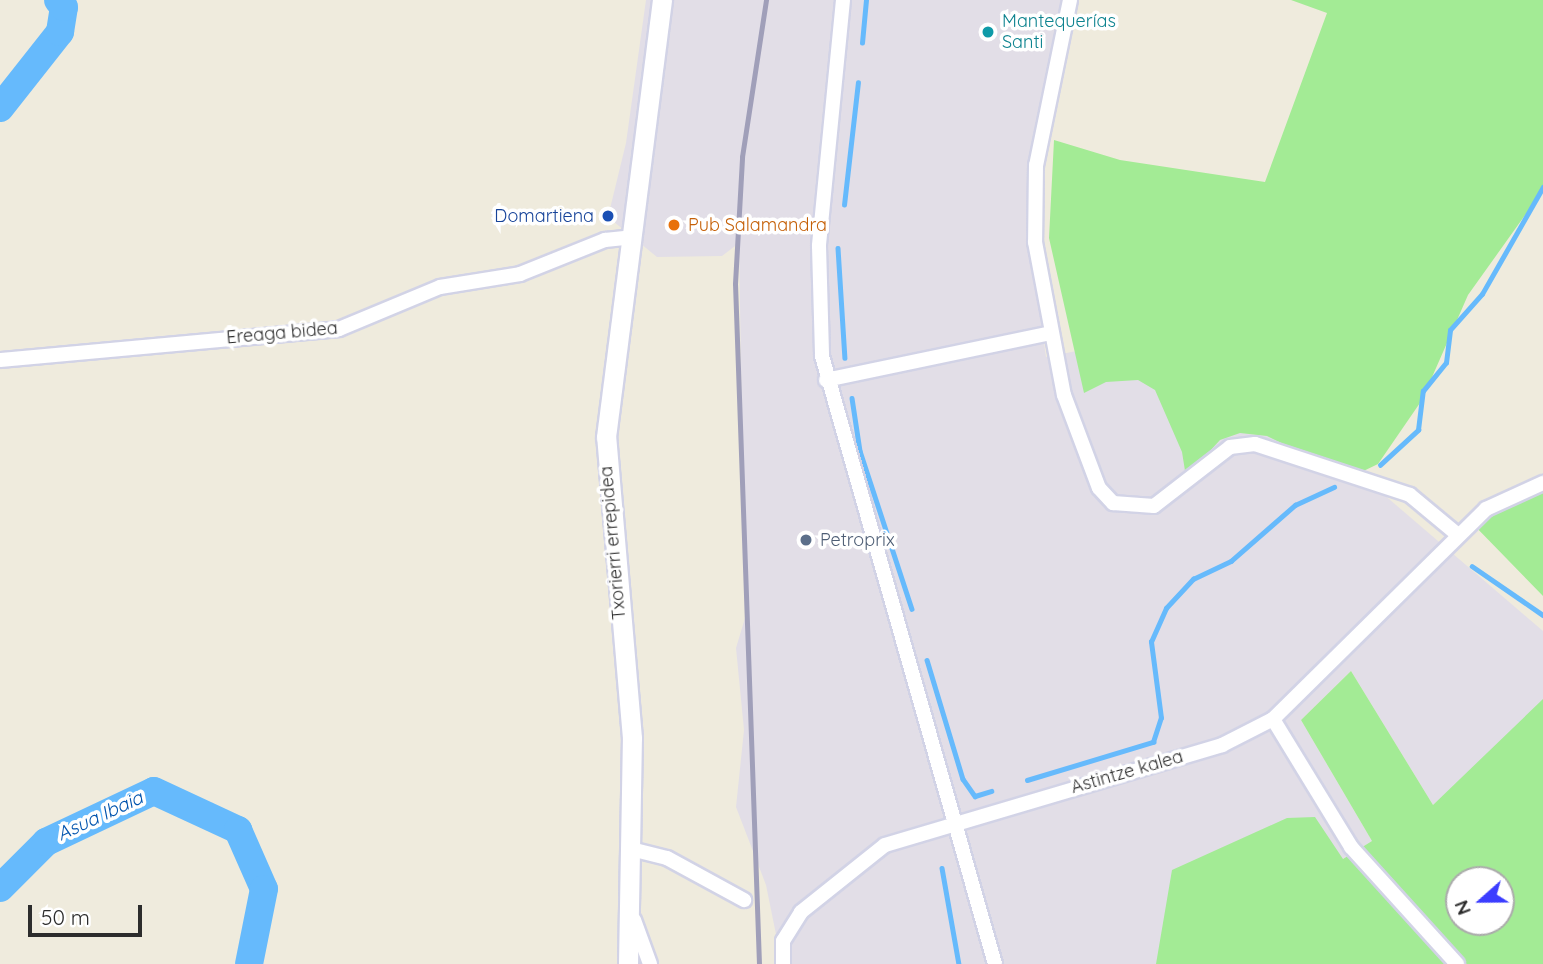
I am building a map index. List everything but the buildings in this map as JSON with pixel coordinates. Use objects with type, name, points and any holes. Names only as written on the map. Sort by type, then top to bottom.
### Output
[{"type":"street","name":"Txorierri errepidea","points":[[628,964],[630,710],[605,473],[608,405],[663,0]]},
{"type":"street","points":[[843,0],[818,270],[826,380],[995,964]]},
{"type":"street","points":[[1070,0],[1036,165],[1035,242],[1050,334],[1089,446],[1099,488],[1114,503],[1137,508],[1171,498],[1230,447],[1255,444],[1410,495],[1458,535]]},
{"type":"street","name":"Ereaga bidea","points":[[0,360],[339,329],[440,288],[520,274],[605,240],[632,237]]},
{"type":"street","points":[[826,380],[1050,334]]},
{"type":"street","name":"Astintze kalea","points":[[783,964],[790,926],[850,871],[885,845],[954,821],[1222,745],[1273,719],[1458,535],[1508,495],[1543,483]]},
{"type":"street","points":[[1273,719],[1351,847],[1457,964]]},
{"type":"street","points":[[631,849],[667,858],[744,900]]},
{"type":"street","points":[[629,904],[650,964]]},
{"type":"shaded area","points":[[646,0],[1062,0],[1045,85],[1031,251],[1046,357],[1082,350],[1368,481],[1543,631],[1543,704],[1433,805],[1351,671],[1301,720],[1372,841],[1343,859],[1291,964],[782,964],[766,885],[736,807],[744,730],[736,648],[745,618],[739,243],[722,256],[657,257],[608,217],[626,143]]},
{"type":"green space","points":[[1291,0],[1543,0],[1543,190],[1468,295],[1422,400],[1378,464],[1351,477],[1267,436],[1240,433],[1220,440],[1186,477],[1182,452],[1155,390],[1138,380],[1106,382],[1084,393],[1049,238],[1054,140],[1120,160],[1265,182],[1327,13]]},
{"type":"green space","points":[[1543,488],[1543,596],[1470,521],[1461,522],[1481,508]]},
{"type":"green space","points":[[1351,671],[1433,805],[1543,699],[1543,964],[1156,964],[1172,870],[1287,818],[1315,817],[1343,859],[1372,841],[1301,720]]},
{"type":"waterway","name":"Asua Ibaia","points":[[0,108],[60,32],[64,7],[58,0]]},
{"type":"waterway","points":[[862,43],[866,0]]},
{"type":"waterway","points":[[844,205],[858,83]]},
{"type":"waterway","points":[[1380,465],[1418,430],[1423,391],[1446,363],[1450,330],[1482,294],[1543,187]]},
{"type":"waterway","points":[[838,248],[845,358]]},
{"type":"waterway","points":[[852,398],[860,451],[912,609]]},
{"type":"waterway","points":[[1027,780],[1153,742],[1161,718],[1151,642],[1166,608],[1193,579],[1231,561],[1295,505],[1334,487]]},
{"type":"waterway","points":[[1472,566],[1543,615]]},
{"type":"waterway","points":[[927,660],[963,779],[975,796],[991,791]]},
{"type":"waterway","name":"Asua Ibaia","points":[[0,888],[46,842],[154,791],[238,830],[264,889],[249,964]]},
{"type":"waterway","points":[[942,868],[959,964]]},
{"type":"railway","points":[[759,964],[735,284],[742,157],[766,0]]},
{"type":"place","name":"Mantequerías Santi","points":[[988,32]]},
{"type":"place","name":"Domartiena","points":[[608,216]]},
{"type":"place","name":"Pub Salamandra","points":[[674,225]]},
{"type":"place","name":"Petroprix","points":[[806,540]]}]
